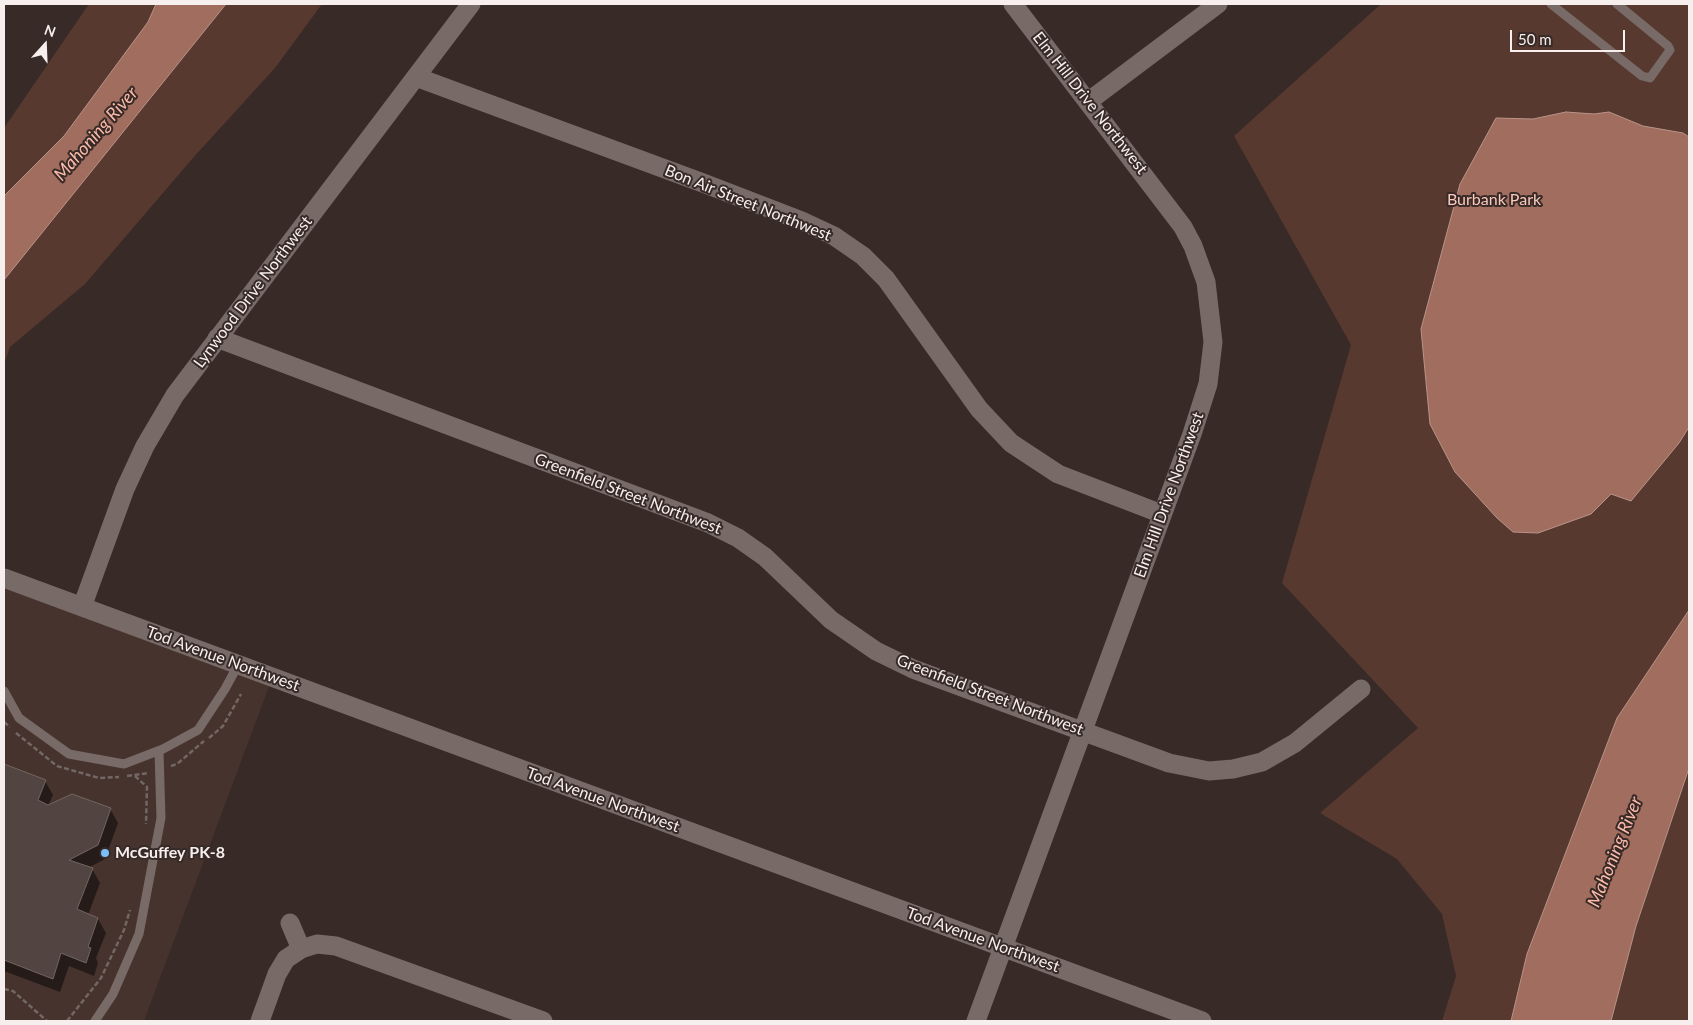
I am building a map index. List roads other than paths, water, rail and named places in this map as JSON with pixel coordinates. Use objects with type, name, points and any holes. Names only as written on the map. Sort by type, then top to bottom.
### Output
[{"type":"street","name":"Lynwood Drive Northwest","points":[[82,607],[125,490],[145,446],[175,395],[471,4]]},
{"type":"street","name":"Elm Hill Drive Northwest","points":[[976,1021],[1192,434],[1208,384],[1213,342],[1210,301],[1200,261],[1183,227],[1089,100],[1014,4]]},
{"type":"street","points":[[1089,100],[1218,4]]},
{"type":"street","name":"Bon Air Street Northwest","points":[[416,77],[703,183],[802,221],[834,236],[863,256],[886,279],[979,409],[1011,443],[1034,460],[1058,474],[1162,514]]},
{"type":"street","name":"Greenfield Street Northwest","points":[[217,338],[708,523],[738,538],[765,557],[831,620],[876,651],[913,668],[1182,767],[1209,771],[1233,769],[1262,762],[1287,750],[1360,690]]},
{"type":"street","name":"Tod Avenue Northwest","points":[[4,578],[1202,1021]]},
{"type":"street","points":[[290,923],[301,949]]},
{"type":"street","points":[[260,1021],[277,974],[286,959],[301,949],[317,944],[336,946],[494,1013],[543,1021]]},
{"type":"lane","points":[[1551,4],[1642,76],[1650,78],[1670,50],[1668,46],[1617,4]]},
{"type":"lane","points":[[4,692],[19,718],[69,754],[124,764],[159,751],[198,730],[225,689],[238,665]]},
{"type":"lane","points":[[95,1021],[113,994],[138,934],[161,818],[159,751]]},
{"type":"water","name":"Mahoning River","points":[[156,4],[226,4],[4,280],[4,196],[64,136],[148,22]]},
{"type":"water","points":[[1566,112],[1594,114],[1609,112],[1643,126],[1683,133],[1689,137],[1689,427],[1679,443],[1631,501],[1611,494],[1591,514],[1538,533],[1513,532],[1497,518],[1455,472],[1430,424],[1421,329],[1460,184],[1496,118],[1533,119]]},
{"type":"water","name":"Mahoning River","points":[[1689,610],[1689,768],[1636,926],[1611,1021],[1511,1021],[1527,954],[1617,718]]},
{"type":"place","name":"McGuffey PK-8","points":[[105,853]]},
{"type":"park label","name":"Burbank Park","points":[[1494,200]]}]
